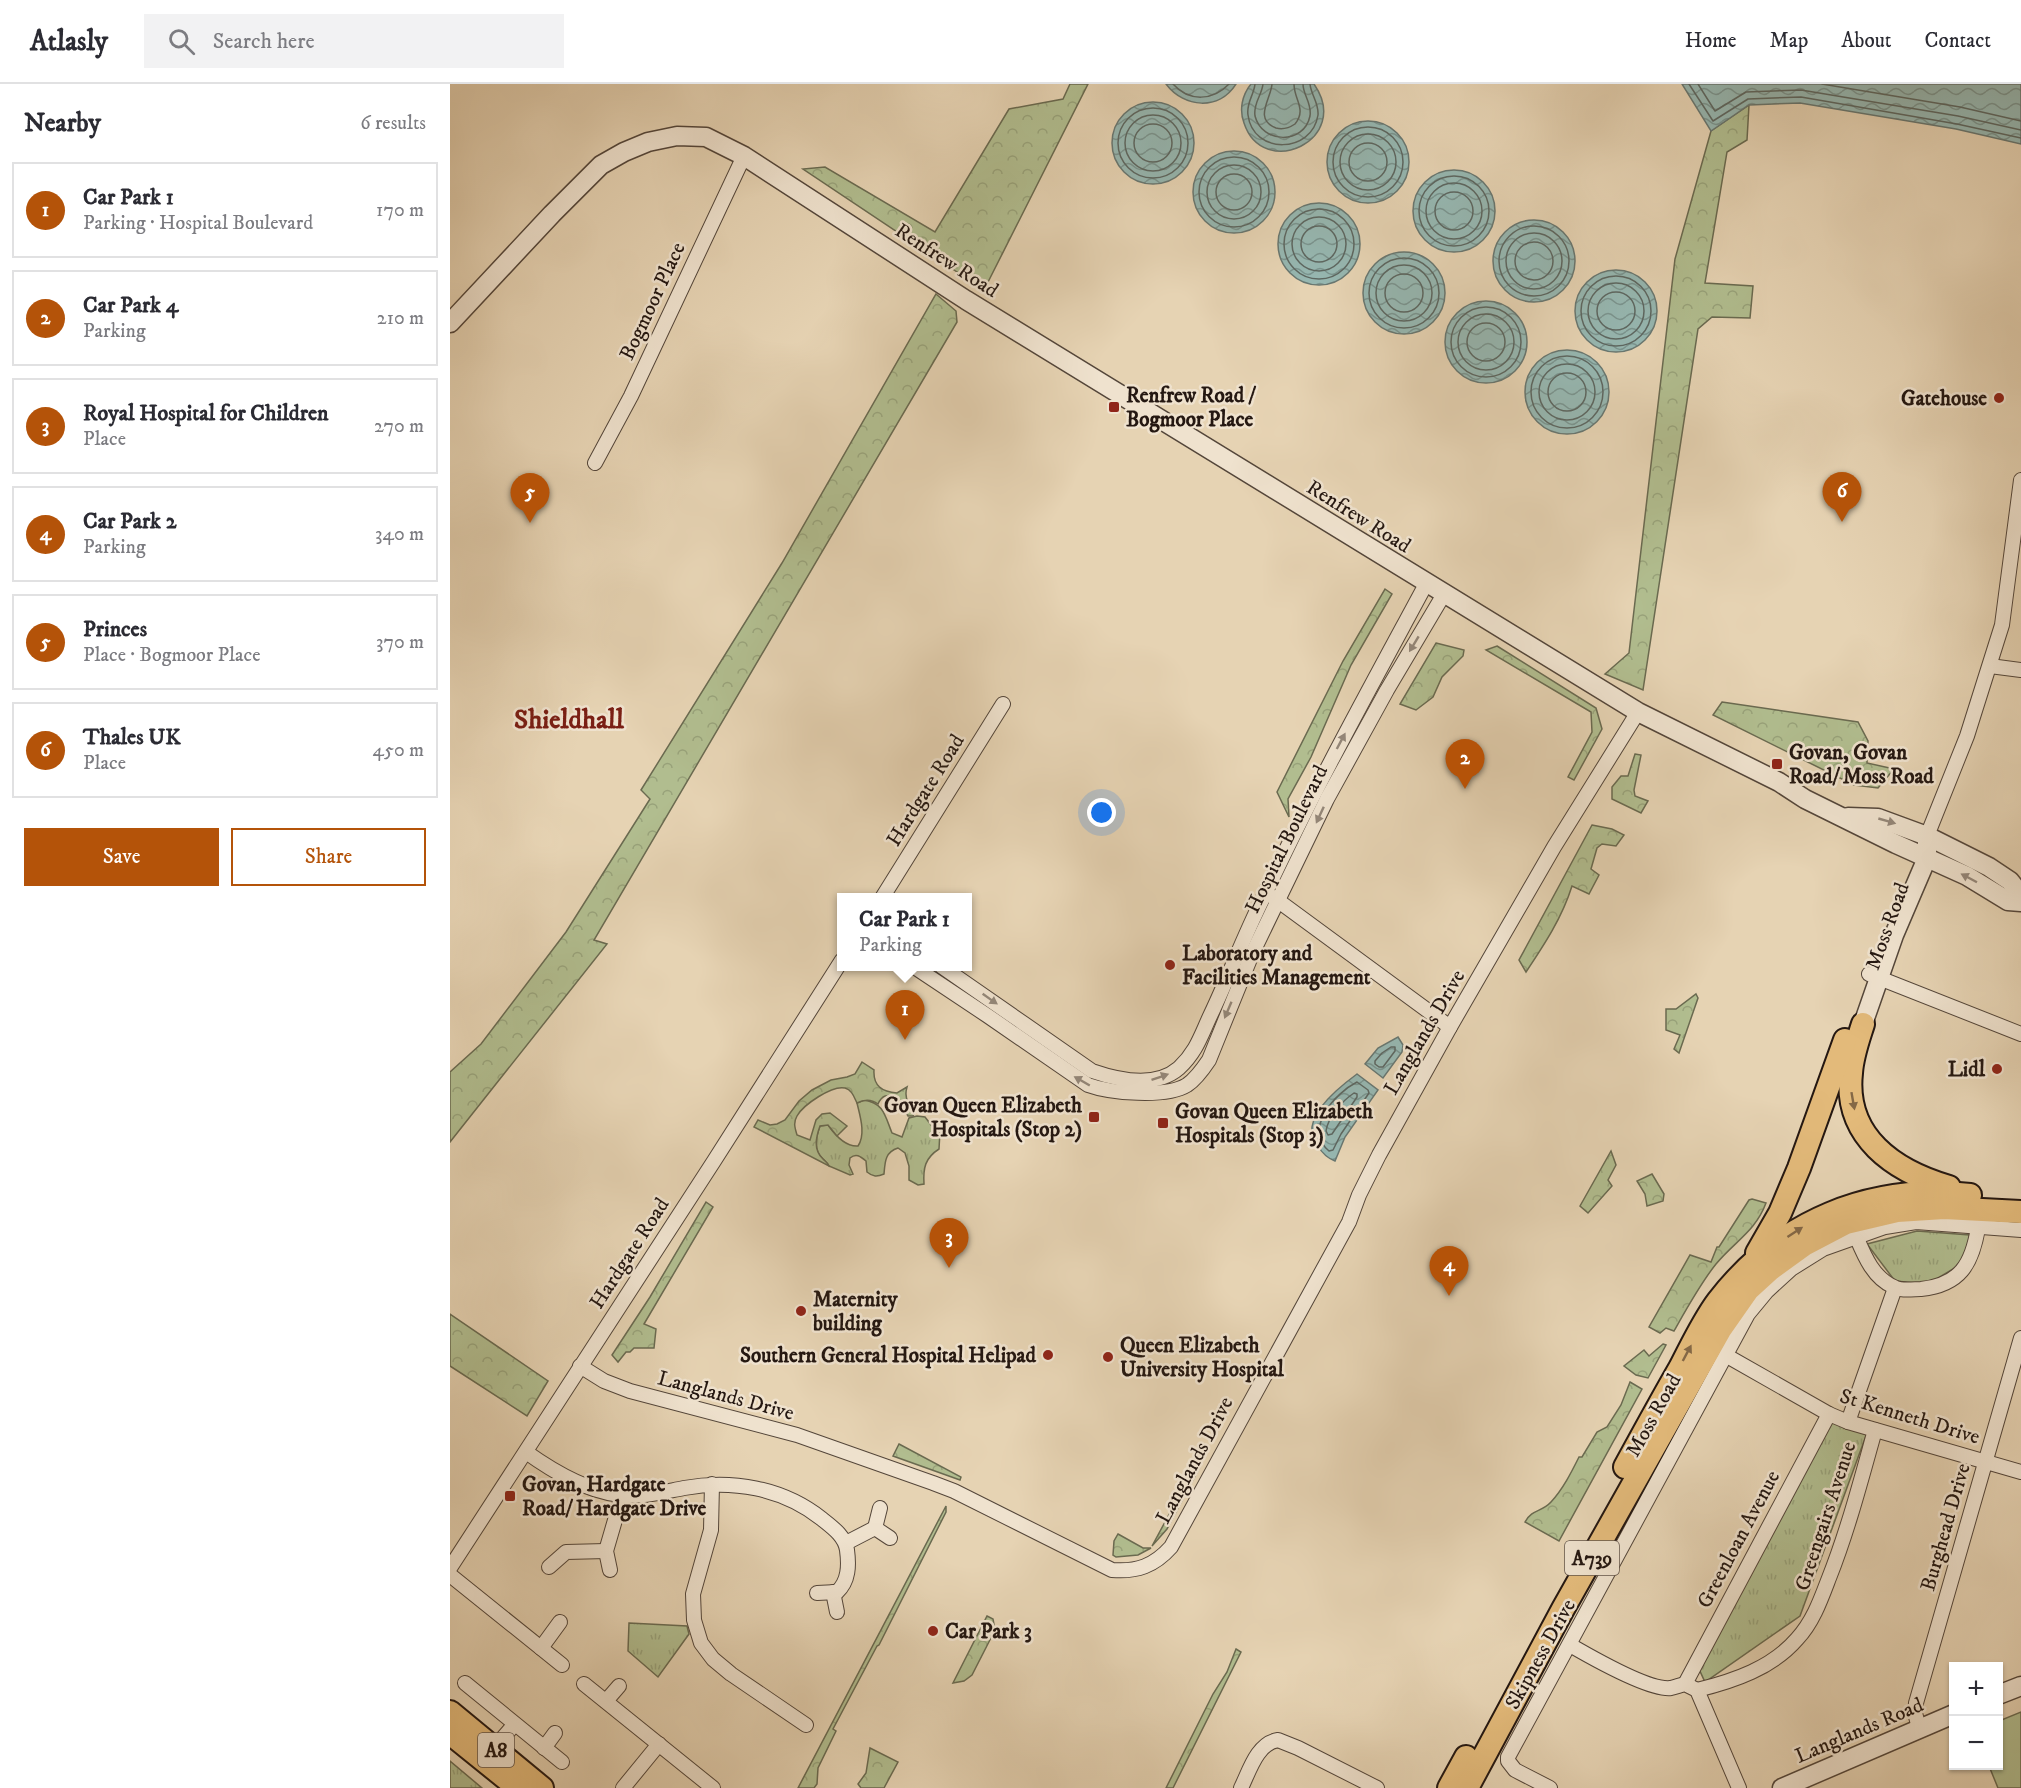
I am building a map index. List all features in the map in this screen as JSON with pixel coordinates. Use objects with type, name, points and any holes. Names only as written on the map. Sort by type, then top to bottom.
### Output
[{"type":"main road","points":[[1858,1022],[1850,1083],[1855,1113],[1863,1133],[1898,1166],[1916,1176],[1977,1196]]},
{"type":"main road","points":[[1748,1267],[1780,1213],[1858,1022]]},
{"type":"main road","name":"Moss Road","points":[[1448,1788],[1700,1329],[1717,1303],[1748,1267],[1781,1241],[1808,1224],[1854,1205],[1880,1197],[1905,1194],[1949,1193],[1977,1196]]},
{"type":"main road","name":"A739","points":[[1977,1196],[2021,1198]]},
{"type":"main road","name":"Moss Road","points":[[1467,1788],[1563,1609],[1720,1330],[1748,1290],[1771,1269],[1804,1245],[1846,1223],[1897,1211],[1944,1208],[2021,1212]]},
{"type":"main road","points":[[1482,1788],[1563,1609]]},
{"type":"main road","name":"A8","points":[[450,1712],[542,1788]]},
{"type":"main road","name":"A8","points":[[450,1732],[518,1788]]},
{"type":"street","name":"Renfrew Road","points":[[450,323],[552,214],[602,165],[648,142],[677,136],[706,137],[744,156],[966,300],[1638,712],[1769,777],[1805,799],[1967,876],[2008,900],[2021,902]]},
{"type":"street","name":"Bogmoor Place","points":[[595,463],[631,396],[744,156]]},
{"type":"street","points":[[1921,856],[1967,736],[2002,625],[2021,480]]},
{"type":"street","name":"Hospital Boulevard","points":[[948,971],[1083,1066],[1113,1078],[1149,1080],[1164,1077],[1177,1070],[1197,1047],[1265,892],[1308,802],[1426,584]]},
{"type":"street","name":"Hospital Boulevard","points":[[920,971],[1088,1085],[1113,1090],[1157,1092],[1186,1085],[1203,1070],[1252,954],[1327,799],[1387,690],[1444,594]]},
{"type":"street","points":[[1990,666],[2021,670]]},
{"type":"street","name":"Hardgate Road","points":[[885,893],[1003,704]]},
{"type":"street","name":"Langlands Drive","points":[[580,1366],[604,1381],[630,1391],[797,1435],[943,1487],[1112,1570],[1133,1571],[1157,1561],[1171,1547],[1349,1222],[1359,1195],[1379,1155],[1450,1027],[1554,847],[1638,712]]},
{"type":"street","points":[[1844,817],[1878,818],[1928,836],[1989,867],[2010,881],[2021,895]]},
{"type":"street","name":"Moss Road","points":[[1858,1022],[1874,976],[1894,934],[1921,856]]},
{"type":"street","points":[[1265,892],[1450,1027]]},
{"type":"street","name":"Hardgate Road","points":[[450,1568],[837,968]]},
{"type":"street","points":[[1874,976],[2021,1034]]},
{"type":"street","name":"Skipness Drive","points":[[1550,1788],[1515,1770],[1510,1766],[1508,1757],[1748,1314],[1767,1291],[1791,1269],[1822,1249],[1885,1227],[1916,1222],[2021,1230]]},
{"type":"street","points":[[1856,1236],[1867,1262],[1880,1278],[1895,1288],[1918,1289],[1938,1287],[1951,1281],[1967,1265],[1975,1249],[1978,1228]]},
{"type":"street","points":[[1848,1422],[1895,1288]]},
{"type":"street","name":"Burghead Drive","points":[[1919,1728],[1915,1713],[1916,1703],[2021,1338]]},
{"type":"street","name":"St Kenneth Drive","points":[[1727,1356],[1829,1414],[1848,1422],[2021,1472]]},
{"type":"street","name":"Greenloan Avenue","points":[[1691,1687],[1829,1414]]},
{"type":"street","name":"Greengairs Avenue","points":[[1569,1645],[1605,1665],[1645,1682],[1669,1689],[1721,1684],[1743,1676],[1776,1659],[1797,1639],[1809,1623],[1844,1539],[1875,1430]]},
{"type":"street","points":[[526,1452],[578,1484],[622,1496],[653,1495],[712,1484],[756,1488],[800,1503],[831,1526],[846,1543],[847,1578],[841,1588],[833,1593],[817,1593]]},
{"type":"street","points":[[712,1484],[711,1530],[693,1594],[694,1620],[701,1643],[713,1659],[731,1674],[806,1725]]},
{"type":"street","points":[[610,1570],[606,1551],[622,1496]]},
{"type":"street","points":[[846,1543],[875,1528],[880,1508]]},
{"type":"street","points":[[875,1528],[890,1538]]},
{"type":"street","points":[[549,1567],[566,1552],[606,1551]]},
{"type":"street","points":[[450,1575],[562,1665]]},
{"type":"street","points":[[833,1593],[837,1612]]},
{"type":"street","points":[[541,1648],[560,1622]]},
{"type":"street","points":[[465,1683],[562,1762]]},
{"type":"street","points":[[584,1684],[713,1788]]},
{"type":"street","points":[[606,1701],[619,1686]]},
{"type":"street","points":[[2003,1693],[2021,1686]]},
{"type":"street","points":[[1691,1687],[1739,1788]]},
{"type":"street","name":"Langlands Road","points":[[1782,1788],[1949,1716]]},
{"type":"street","points":[[494,1748],[514,1725]]},
{"type":"street","points":[[544,1748],[555,1732]]},
{"type":"street","points":[[1241,1788],[1260,1750],[1266,1744],[1278,1740],[1377,1788]]},
{"type":"street","points":[[623,1788],[659,1744]]},
{"type":"green space","points":[[1070,84],[1088,84],[984,290],[803,169],[825,167],[935,232],[1009,109],[1063,99]]},
{"type":"green space","points":[[1749,105],[1747,140],[1727,152],[1705,283],[1753,286],[1750,318],[1712,317],[1698,329],[1643,690],[1605,674],[1629,653],[1675,259],[1711,131]]},
{"type":"green space","points":[[936,294],[956,311],[957,322],[594,940],[607,944],[450,1142],[450,1072],[481,1044],[566,932],[650,799],[641,790],[782,563]]},
{"type":"green space","points":[[1385,589],[1392,594],[1351,665],[1311,757],[1288,799],[1289,817],[1277,792],[1343,661]]},
{"type":"green space","points":[[1436,643],[1464,650],[1463,656],[1442,677],[1433,697],[1416,710],[1400,704]]},
{"type":"green space","points":[[1497,646],[1596,708],[1602,729],[1574,780],[1568,777],[1592,732],[1591,712],[1486,650]]},
{"type":"green space","points":[[1722,702],[1858,722],[1868,741],[1867,763],[1894,769],[1878,788],[1854,785],[1713,715]]},
{"type":"green space","points":[[1635,754],[1641,755],[1634,790],[1635,796],[1648,801],[1641,813],[1612,799],[1612,787],[1621,776],[1628,776]]},
{"type":"green space","points":[[1592,825],[1612,829],[1624,835],[1616,846],[1602,844],[1597,848],[1591,869],[1599,875],[1589,894],[1572,886],[1558,920],[1526,972],[1519,960]]},
{"type":"green space","points":[[1696,994],[1698,998],[1679,1053],[1674,1049],[1680,1035],[1666,1030],[1666,1009],[1676,1009]]},
{"type":"green space","points":[[862,1062],[874,1070],[875,1080],[883,1090],[897,1093],[907,1087],[907,1100],[915,1110],[913,1116],[908,1116],[897,1097],[893,1096],[883,1097],[878,1104],[868,1100],[857,1103],[849,1090],[839,1088],[818,1097],[800,1112],[795,1128],[797,1135],[810,1140],[816,1120],[822,1114],[830,1113],[847,1126],[837,1136],[828,1125],[820,1126],[817,1148],[829,1166],[754,1127],[758,1120],[770,1125],[785,1120],[799,1101],[812,1090],[831,1080],[855,1074]]},
{"type":"green space","points":[[864,1100],[880,1107],[892,1133],[902,1137],[909,1118],[917,1116],[925,1117],[935,1130],[940,1131],[939,1149],[926,1164],[924,1184],[918,1185],[909,1180],[909,1166],[905,1153],[898,1148],[888,1155],[884,1174],[877,1176],[867,1172],[866,1161],[858,1156],[850,1158],[849,1165],[853,1174],[850,1175],[829,1166],[820,1155],[816,1143],[820,1126],[828,1125],[849,1145],[858,1146],[862,1131],[857,1103]]},
{"type":"green space","points":[[1611,1151],[1616,1165],[1608,1180],[1612,1186],[1588,1213],[1580,1206]]},
{"type":"green space","points":[[1652,1174],[1664,1194],[1663,1201],[1647,1206],[1645,1194],[1637,1181]]},
{"type":"green space","points":[[1749,1200],[1766,1203],[1756,1222],[1710,1272],[1674,1331],[1666,1328],[1660,1333],[1649,1327],[1690,1255],[1711,1262],[1717,1247]]},
{"type":"green space","points":[[706,1202],[713,1207],[644,1324],[656,1329],[654,1348],[634,1348],[626,1352],[618,1362],[612,1355],[650,1297]]},
{"type":"green space","points":[[1917,1231],[1970,1235],[1968,1260],[1928,1284],[1895,1281],[1867,1244]]},
{"type":"green space","points":[[450,1314],[548,1381],[527,1416],[450,1366]]},
{"type":"green space","points":[[1663,1344],[1666,1345],[1648,1378],[1636,1375],[1624,1366],[1644,1350],[1649,1356]]},
{"type":"green space","points":[[1630,1382],[1642,1389],[1559,1541],[1525,1522],[1531,1515],[1548,1505],[1559,1492],[1579,1457],[1582,1457],[1597,1432],[1607,1427],[1621,1405]]},
{"type":"green space","points":[[1829,1420],[1867,1433],[1800,1616],[1705,1682],[1699,1669]]},
{"type":"green space","points":[[899,1444],[961,1477],[960,1480],[893,1456]]},
{"type":"green space","points":[[1197,1463],[1201,1465],[1167,1529],[1152,1546]]},
{"type":"green space","points":[[946,1506],[946,1512],[879,1645],[833,1729],[836,1731],[818,1768],[817,1784],[814,1788],[798,1788]]},
{"type":"green space","points":[[1118,1534],[1143,1548],[1151,1548],[1138,1555],[1116,1557],[1113,1555],[1114,1541]]},
{"type":"green space","points":[[987,1616],[993,1619],[995,1630],[972,1675],[964,1681],[953,1683]]},
{"type":"green space","points":[[629,1623],[687,1626],[689,1634],[658,1677],[628,1651]]},
{"type":"green space","points":[[1236,1649],[1241,1652],[1173,1788],[1166,1788],[1213,1694],[1227,1672]]},
{"type":"green space","points":[[2021,1712],[2021,1788],[1998,1788],[1991,1770],[2003,1770],[2003,1719]]},
{"type":"green space","points":[[870,1748],[898,1762],[884,1788],[861,1788],[858,1784],[866,1773]]},
{"type":"green space","points":[[450,1761],[482,1788],[450,1788]]},
{"type":"water","points":[[1166,84],[1236,84],[1220,99],[1201,103],[1182,98]]},
{"type":"water","points":[[1251,84],[1314,84],[1323,104],[1322,122],[1314,136],[1301,146],[1285,151],[1268,149],[1254,140],[1244,123],[1242,113],[1244,98]]},
{"type":"water","points":[[1682,84],[2021,84],[2021,144],[1956,129],[1800,103],[1749,105],[1711,131]]},
{"type":"water","points":[[1153,102],[1169,105],[1182,114],[1191,127],[1194,143],[1191,159],[1182,172],[1169,181],[1153,184],[1137,181],[1124,172],[1115,159],[1112,143],[1115,127],[1124,114],[1137,105]]},
{"type":"water","points":[[1360,121],[1376,121],[1391,128],[1402,139],[1409,154],[1406,178],[1397,191],[1376,203],[1360,203],[1345,196],[1334,185],[1327,170],[1327,154],[1334,139],[1345,128]]},
{"type":"water","points":[[1234,151],[1250,154],[1263,163],[1272,176],[1275,192],[1272,208],[1263,221],[1250,230],[1234,233],[1218,230],[1205,221],[1196,208],[1193,192],[1196,176],[1205,163],[1218,154]]},
{"type":"water","points":[[1446,170],[1462,170],[1477,177],[1488,188],[1495,203],[1492,227],[1483,240],[1462,252],[1446,252],[1431,245],[1420,234],[1413,219],[1413,203],[1420,188],[1431,177]]},
{"type":"water","points":[[1319,203],[1335,206],[1348,215],[1357,228],[1360,244],[1357,260],[1348,273],[1335,282],[1319,285],[1303,282],[1290,273],[1281,260],[1278,244],[1281,228],[1290,215],[1303,206]]},
{"type":"water","points":[[1526,220],[1542,220],[1557,227],[1568,238],[1575,253],[1572,277],[1563,290],[1542,302],[1526,302],[1511,295],[1500,284],[1493,269],[1493,253],[1500,238],[1511,227]]},
{"type":"water","points":[[1396,252],[1412,252],[1427,259],[1438,270],[1445,285],[1442,309],[1433,322],[1412,334],[1396,334],[1381,327],[1370,316],[1363,301],[1363,285],[1370,270],[1381,259]]},
{"type":"water","points":[[1616,270],[1632,273],[1645,282],[1654,295],[1657,311],[1654,327],[1645,340],[1632,349],[1616,352],[1600,349],[1587,340],[1578,327],[1575,311],[1578,295],[1587,282],[1600,273]]},
{"type":"water","points":[[1486,301],[1502,304],[1515,313],[1524,326],[1527,342],[1524,358],[1515,371],[1502,380],[1486,383],[1470,380],[1457,371],[1448,358],[1445,342],[1448,326],[1457,313],[1470,304]]},
{"type":"water","points":[[1567,350],[1590,357],[1602,369],[1609,392],[1602,415],[1590,427],[1567,434],[1544,427],[1532,415],[1525,392],[1532,369],[1544,357]]},
{"type":"water","points":[[1398,1037],[1403,1045],[1402,1052],[1383,1078],[1365,1064],[1378,1048]]},
{"type":"water","points":[[1357,1074],[1378,1090],[1345,1137],[1335,1161],[1323,1153],[1314,1140],[1312,1125],[1328,1099]]},
{"type":"place","name":"Gatehouse","points":[[1999,398]]},
{"type":"place","name":"Renfrew Road / Bogmoor Place","points":[[1114,407]]},
{"type":"place","name":"Thales UK","points":[[1842,522]]},
{"type":"place","name":"Princes","points":[[530,523]]},
{"type":"place","name":"Govan, Govan Road/ Moss Road","points":[[1777,764]]},
{"type":"place","name":"Car Park 4","points":[[1465,789]]},
{"type":"place","name":"Laboratory and Facilities Management","points":[[1170,965]]},
{"type":"place","name":"Car Park 1","points":[[905,1040]]},
{"type":"place","name":"Lidl","points":[[1997,1069]]},
{"type":"place","name":"Govan Queen Elizabeth Hospitals (Stop 2)","points":[[1094,1117]]},
{"type":"place","name":"Govan Queen Elizabeth Hospitals (Stop 3)","points":[[1163,1123]]},
{"type":"place","name":"Royal Hospital for Children","points":[[949,1268]]},
{"type":"place","name":"Car Park 2","points":[[1449,1296]]},
{"type":"place","name":"Maternity building","points":[[801,1311]]},
{"type":"place","name":"Southern General Hospital Helipad","points":[[1048,1355]]},
{"type":"place","name":"Queen Elizabeth University Hospital","points":[[1108,1357]]},
{"type":"place","name":"Govan, Hardgate Road/ Hardgate Drive","points":[[510,1496]]},
{"type":"place","name":"Car Park 3","points":[[933,1631]]},
{"type":"district","name":"Shieldhall","points":[[569,719]]}]
